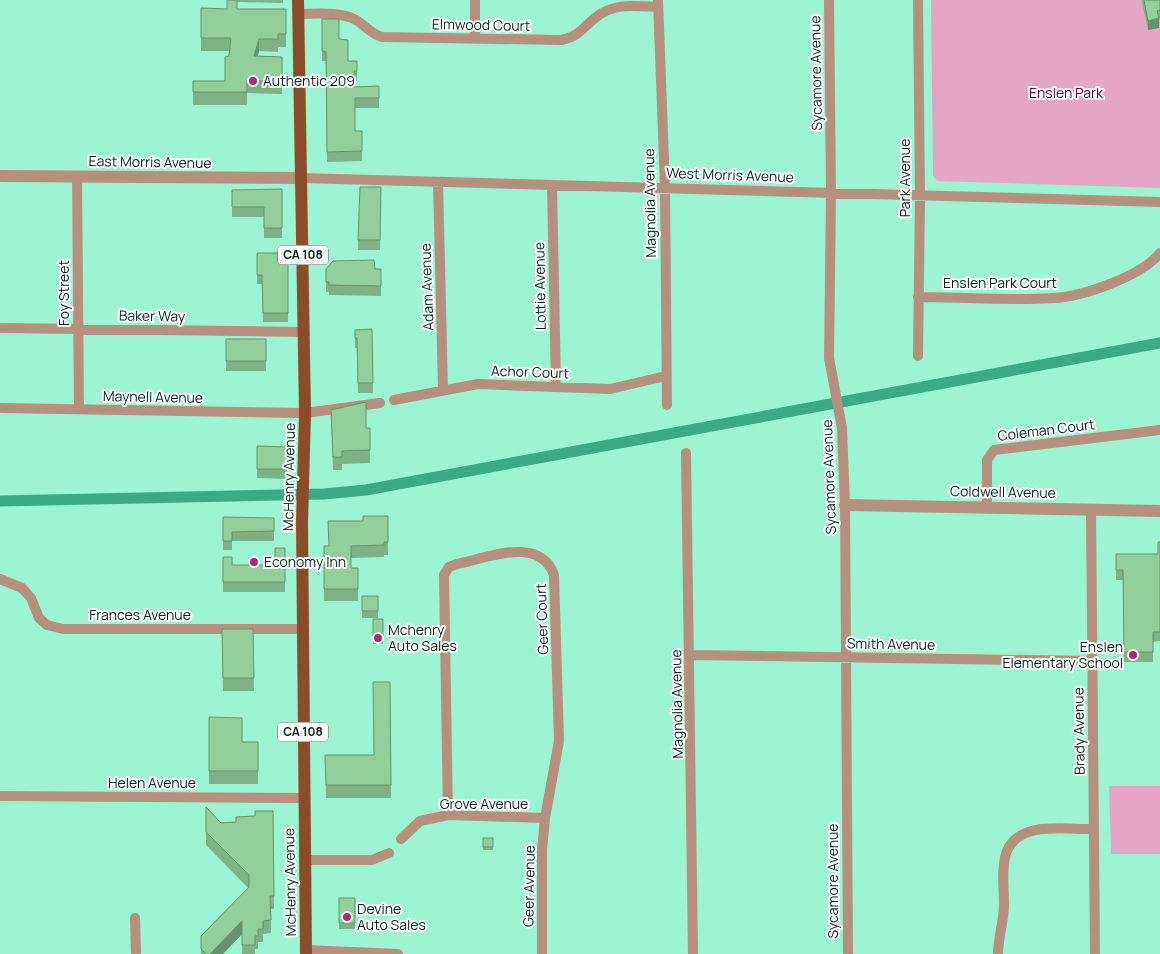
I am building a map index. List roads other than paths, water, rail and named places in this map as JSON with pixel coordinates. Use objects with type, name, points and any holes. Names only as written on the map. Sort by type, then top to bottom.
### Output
[{"type":"main road","name":"McHenry Avenue","points":[[298,0],[305,413],[302,485],[305,952]]},
{"type":"street","points":[[475,0],[476,38]]},
{"type":"street","name":"Sycamore Avenue","points":[[829,0],[829,358],[840,412],[845,505],[848,954]]},
{"type":"street","name":"Park Avenue","points":[[918,0],[920,196],[918,356]]},
{"type":"street","name":"Elmwood Court","points":[[298,14],[345,16],[355,20],[373,34],[382,37],[560,40],[578,34],[596,16],[616,7],[658,4]]},
{"type":"street","name":"Magnolia Avenue","points":[[658,4],[665,187],[667,405]]},
{"type":"street","name":"East Morris Avenue","points":[[0,176],[300,178]]},
{"type":"street","name":"Foy Street","points":[[77,176],[79,409]]},
{"type":"street","name":"West Morris Avenue","points":[[300,178],[665,187],[1159,204]]},
{"type":"street","name":"Adam Avenue","points":[[438,182],[443,390]]},
{"type":"street","name":"Lottie Avenue","points":[[552,185],[556,386]]},
{"type":"street","name":"Enslen Park Court","points":[[918,297],[1054,298],[1100,288],[1137,272],[1154,260],[1160,253]]},
{"type":"street","name":"Baker Way","points":[[0,328],[304,332]]},
{"type":"street","name":"Achor Court","points":[[394,400],[478,384],[610,389],[666,376]]},
{"type":"street","points":[[305,413],[380,403]]},
{"type":"street","name":"Maynell Avenue","points":[[0,408],[305,413]]},
{"type":"street","name":"Coleman Court","points":[[987,506],[987,460],[994,450],[1160,430]]},
{"type":"street","name":"Magnolia Avenue","points":[[686,453],[693,954]]},
{"type":"street","name":"Coldwell Avenue","points":[[845,505],[987,506],[1160,511]]},
{"type":"street","name":"Brady Avenue","points":[[1091,508],[1095,954]]},
{"type":"street","name":"Geer Court","points":[[448,815],[444,575],[449,567],[457,564],[527,551],[534,553],[548,563],[553,571],[556,585],[559,740],[545,818]]},
{"type":"street","name":"Frances Avenue","points":[[0,580],[22,588],[31,598],[39,618],[47,625],[63,629],[302,629]]},
{"type":"street","name":"Smith Avenue","points":[[690,655],[1092,661]]},
{"type":"street","name":"Helen Avenue","points":[[0,796],[303,798]]},
{"type":"street","name":"Grove Avenue","points":[[401,839],[420,821],[448,815],[545,818]]},
{"type":"street","name":"Geer Avenue","points":[[542,954],[542,850],[545,818]]},
{"type":"street","points":[[998,954],[1004,909],[1005,865],[1007,852],[1012,842],[1033,830],[1094,829]]},
{"type":"street","points":[[304,860],[372,860],[389,854]]},
{"type":"street","points":[[135,918],[136,954]]},
{"type":"street","points":[[305,952],[398,954]]},
{"type":"waterway","points":[[0,501],[324,494],[366,490],[1160,343]]},
{"type":"place","name":"Authentic 209","points":[[253,81]]},
{"type":"place","name":"Economy Inn","points":[[254,562]]},
{"type":"place","name":"Mchenry Auto Sales","points":[[378,638]]},
{"type":"place","name":"Enslen Elementary School","points":[[1133,655]]},
{"type":"place","name":"Devine Auto Sales","points":[[347,917]]},
{"type":"park label","name":"Enslen Park","points":[[1066,93]]}]
